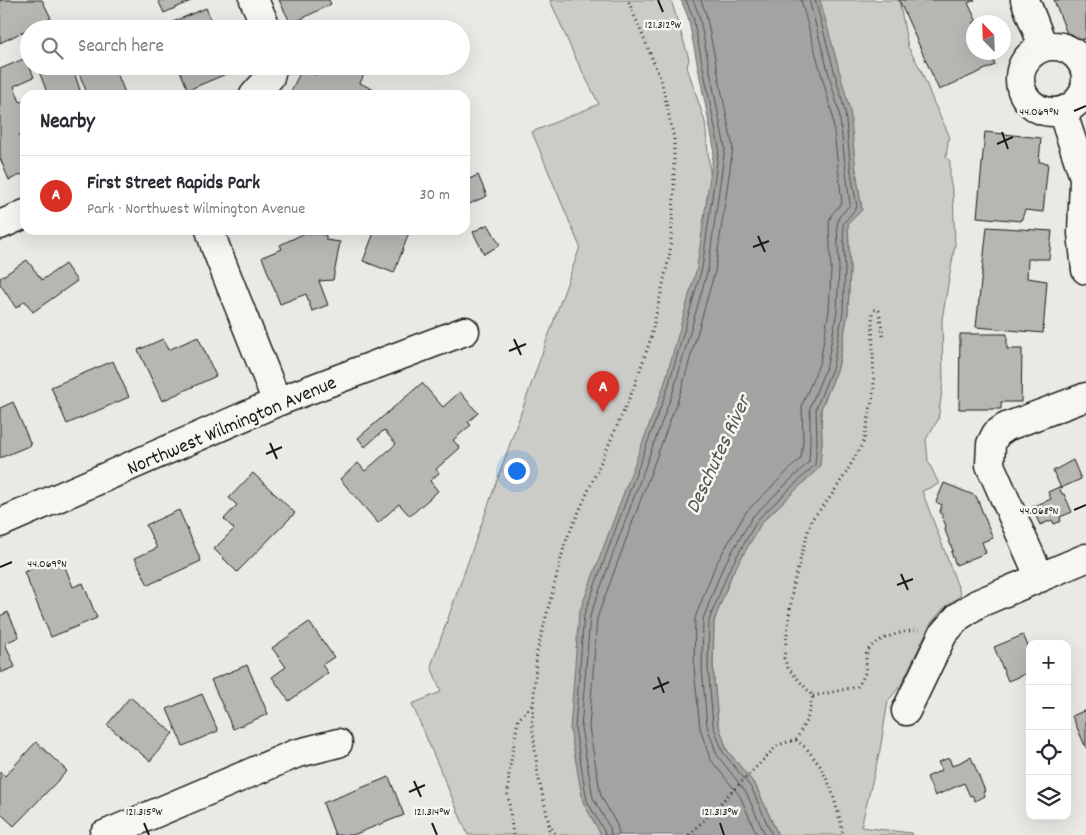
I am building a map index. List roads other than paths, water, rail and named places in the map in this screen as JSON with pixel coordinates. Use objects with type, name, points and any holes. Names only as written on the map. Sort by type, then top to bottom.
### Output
[{"type":"street","points":[[254,0],[263,20]]},
{"type":"street","points":[[1025,0],[1044,46]]},
{"type":"street","points":[[1044,46],[1057,46],[1069,50],[1079,58],[1085,69],[1086,83],[1082,95],[1073,105],[1062,111],[1049,112],[1036,108],[1026,100],[1020,88],[1019,75],[1023,62],[1032,52],[1044,46]]},
{"type":"street","points":[[258,90],[271,75]]},
{"type":"street","points":[[1062,111],[1085,181],[1082,233],[1086,270]]},
{"type":"street","points":[[0,225],[20,216]]},
{"type":"street","points":[[212,235],[277,402]]},
{"type":"street","name":"Northwest Wilmington Avenue","points":[[0,523],[277,402],[465,331]]},
{"type":"street","points":[[1040,578],[990,465],[991,444],[996,434],[1006,426],[1086,397]]},
{"type":"street","points":[[906,710],[943,634],[958,617],[977,604],[1086,558]]},
{"type":"street","points":[[104,835],[295,754],[338,743]]},
{"type":"water","name":"Deschutes River","points":[[681,0],[820,0],[850,110],[862,210],[848,224],[850,269],[848,312],[838,368],[821,409],[822,442],[820,467],[762,522],[732,574],[714,621],[713,667],[718,723],[727,750],[756,786],[778,835],[601,835],[583,802],[570,729],[579,613],[664,385],[697,267],[714,148],[688,17]]},
{"type":"place","name":"First Street Rapids Park","points":[[603,412]]}]
